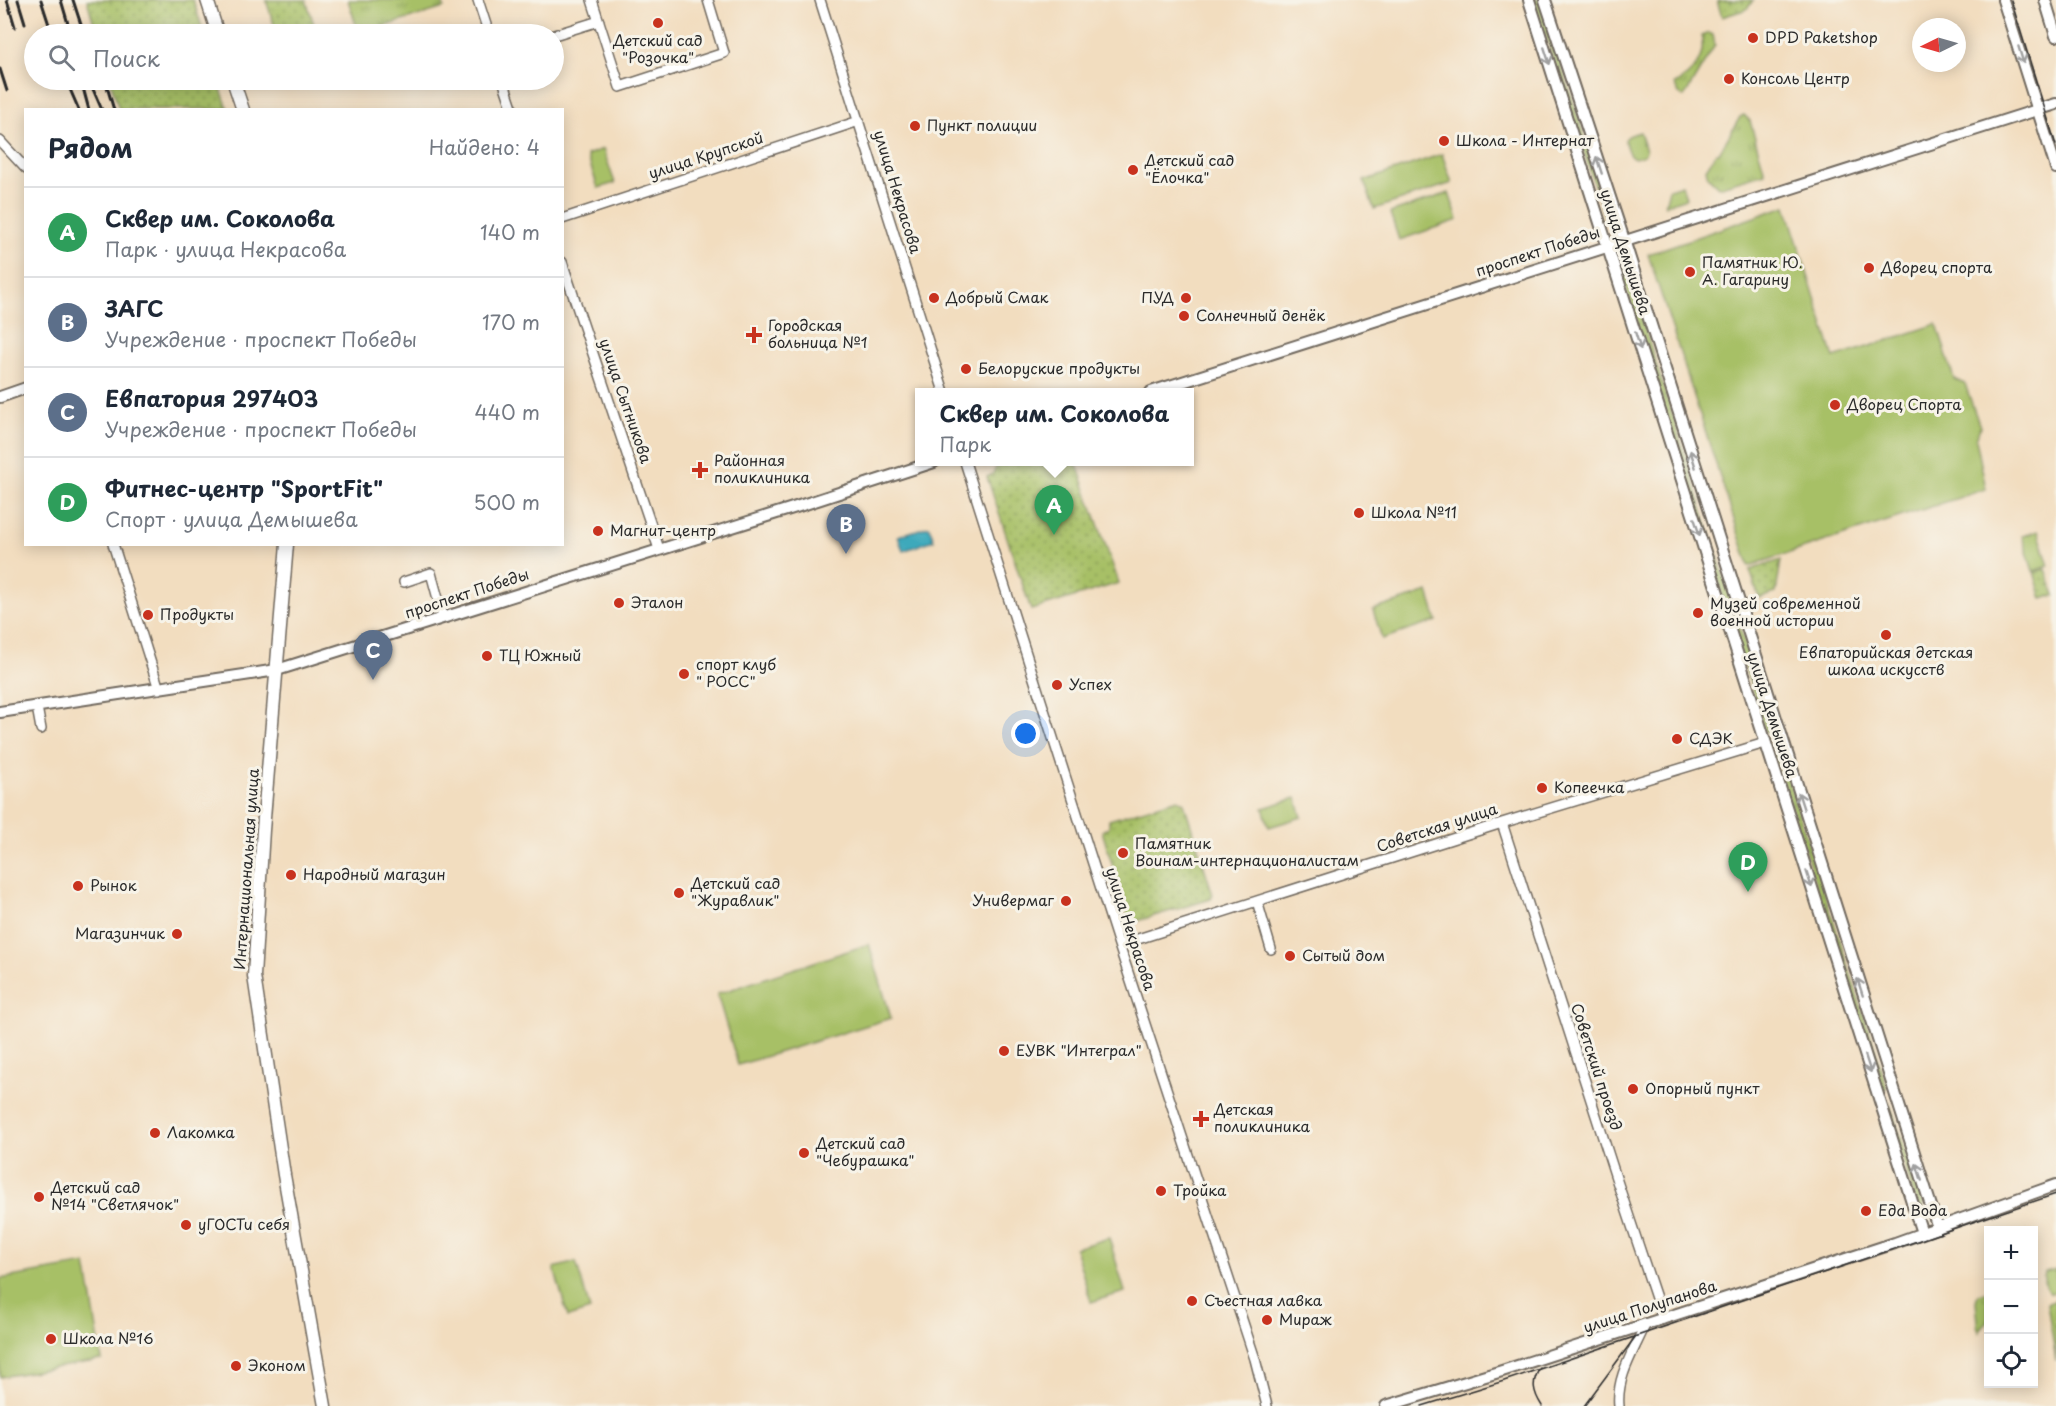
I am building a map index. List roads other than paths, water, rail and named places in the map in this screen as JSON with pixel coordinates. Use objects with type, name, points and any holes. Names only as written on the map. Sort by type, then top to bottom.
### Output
[{"type":"main road","points":[[207,0],[215,24]]},
{"type":"main road","points":[[236,90],[242,108]]},
{"type":"main road","name":"Интернациональная улица","points":[[287,546],[263,830],[254,976],[284,1175],[325,1406]]},
{"type":"street","points":[[478,0],[486,24]]},
{"type":"street","points":[[592,0],[621,87],[724,53],[708,0]]},
{"type":"street","name":"улица Некрасова","points":[[820,0],[942,388]]},
{"type":"street","name":"улица Демышева","points":[[1529,0],[1922,1233]]},
{"type":"street","name":"улица Демышева","points":[[1545,0],[1624,240],[1938,1228]]},
{"type":"street","points":[[2003,0],[2056,168]]},
{"type":"street","points":[[2044,0],[2056,36]]},
{"type":"street","points":[[564,32],[599,21]]},
{"type":"street","points":[[506,90],[512,108]]},
{"type":"street","name":"проспект Победы","points":[[1166,388],[1608,245],[2056,104]]},
{"type":"street","name":"улица Крупской","points":[[564,218],[859,121]]},
{"type":"street","points":[[0,141],[24,168]]},
{"type":"street","name":"улица Сытникова","points":[[564,268],[659,549]]},
{"type":"street","points":[[0,397],[24,389]]},
{"type":"street","name":"проспект Победы","points":[[0,712],[277,670],[922,466]]},
{"type":"street","name":"улица Некрасова","points":[[966,466],[1268,1406]]},
{"type":"street","points":[[114,546],[159,689]]},
{"type":"street","points":[[404,582],[431,573],[443,617]]},
{"type":"street","points":[[37,707],[40,729]]},
{"type":"street","points":[[1765,743],[1780,735]]},
{"type":"street","name":"Советская улица","points":[[1119,945],[1502,823],[1765,743]]},
{"type":"street","name":"Советский проезд","points":[[1502,823],[1663,1319]]},
{"type":"street","points":[[1257,901],[1271,949]]},
{"type":"street","points":[[1880,1099],[1894,1095]]},
{"type":"street","points":[[1938,1228],[2056,1185]]},
{"type":"street","name":"улица Полупанова","points":[[1386,1406],[1663,1319],[1938,1228]]},
{"type":"street","points":[[1619,1406],[1621,1379],[1644,1325]]},
{"type":"water","points":[[929,526],[934,540],[903,551],[898,536]]},
{"type":"tram line","points":[[2011,0],[2056,145]]},
{"type":"tram line","points":[[1422,1406],[1504,1381],[2056,1194]]},
{"type":"tram line","points":[[1584,1406],[1636,1336]]},
{"type":"tram line","points":[[1540,1368],[1534,1387],[1542,1406]]},
{"type":"railway","points":[[7,0],[15,27]]},
{"type":"railway","points":[[18,0],[25,23]]},
{"type":"railway","points":[[41,0],[49,24]]},
{"type":"railway","points":[[61,0],[68,24]]},
{"type":"railway","points":[[73,0],[81,24]]},
{"type":"railway","points":[[0,69],[7,91]]},
{"type":"railway","points":[[70,90],[78,108]]},
{"type":"railway","points":[[84,90],[88,108]]},
{"type":"railway","points":[[93,90],[101,108]]},
{"type":"railway","points":[[108,90],[113,108]]},
{"type":"place","name":"Детский сад \"Розочка\"","points":[[658,23]]},
{"type":"place","name":"DPD Paketshop","points":[[1753,38]]},
{"type":"place","name":"Консоль Центр","points":[[1729,79]]},
{"type":"place","name":"Пункт полиции","points":[[915,126]]},
{"type":"place","name":"Школа - Интернат","points":[[1444,141]]},
{"type":"place","name":"Детский сад \"Ёлочка\"","points":[[1133,170]]},
{"type":"place","name":"Дворец спорта","points":[[1869,268]]},
{"type":"place","name":"Памятник Ю. А. Гагарину","points":[[1690,272]]},
{"type":"place","name":"Добрый Смак","points":[[934,298]]},
{"type":"place","name":"ПУД","points":[[1186,298]]},
{"type":"place","name":"Солнечный денёк","points":[[1184,316]]},
{"type":"place","name":"Городская больница №1","points":[[754,335]]},
{"type":"place","name":"Белоруские продукты","points":[[966,369]]},
{"type":"place","name":"Дворец Спорта","points":[[1835,405]]},
{"type":"place","name":"Районная поликлиника","points":[[700,470]]},
{"type":"place","name":"Школа №11","points":[[1359,513]]},
{"type":"place","name":"Магнит-центр","points":[[598,531]]},
{"type":"place","name":"Сквер им. Соколова","points":[[1054,535]]},
{"type":"place","name":"ЗАГС","points":[[846,554]]},
{"type":"place","name":"Эталон","points":[[619,603]]},
{"type":"place","name":"Музей современной военной истории","points":[[1698,613]]},
{"type":"place","name":"Продукты","points":[[148,615]]},
{"type":"place","name":"Евпаторийская детская школа искусств","points":[[1886,635]]},
{"type":"place","name":"ТЦ Южный","points":[[487,656]]},
{"type":"place","name":"спорт клуб \" РОСС\"","points":[[684,674]]},
{"type":"place","name":"Евпатория 297403","points":[[373,680]]},
{"type":"place","name":"Успех","points":[[1057,685]]},
{"type":"place","name":"СДЭК","points":[[1677,739]]},
{"type":"place","name":"Копеечка","points":[[1542,788]]},
{"type":"place","name":"Памятник Воинам-интернационалистам","points":[[1123,853]]},
{"type":"place","name":"Народный магазин","points":[[291,875]]},
{"type":"place","name":"Рынок","points":[[78,886]]},
{"type":"place","name":"Фитнес-центр \"SportFit\"","points":[[1748,892]]},
{"type":"place","name":"Детский сад \"Журавлик\"","points":[[679,893]]},
{"type":"place","name":"Универмаг","points":[[1066,901]]},
{"type":"place","name":"Магазинчик","points":[[177,934]]},
{"type":"place","name":"Сытый дом","points":[[1290,956]]},
{"type":"place","name":"ЕУВК \"Интеграл\"","points":[[1004,1051]]},
{"type":"place","name":"Опорный пункт","points":[[1633,1089]]},
{"type":"place","name":"Детская поликлиника","points":[[1201,1119]]},
{"type":"place","name":"Лакомка","points":[[155,1133]]},
{"type":"place","name":"Детский сад \"Чебурашка\"","points":[[804,1153]]},
{"type":"place","name":"Тройка","points":[[1161,1191]]},
{"type":"place","name":"Детский сад №14 \"Светлячок\"","points":[[39,1197]]},
{"type":"place","name":"Еда Вода","points":[[1866,1211]]},
{"type":"place","name":"уГОСТи себя","points":[[186,1225]]},
{"type":"place","name":"Съестная лавка","points":[[1192,1301]]},
{"type":"place","name":"Мираж","points":[[1267,1320]]},
{"type":"place","name":"Школа №16","points":[[51,1339]]},
{"type":"place","name":"Эконом","points":[[236,1366]]}]
